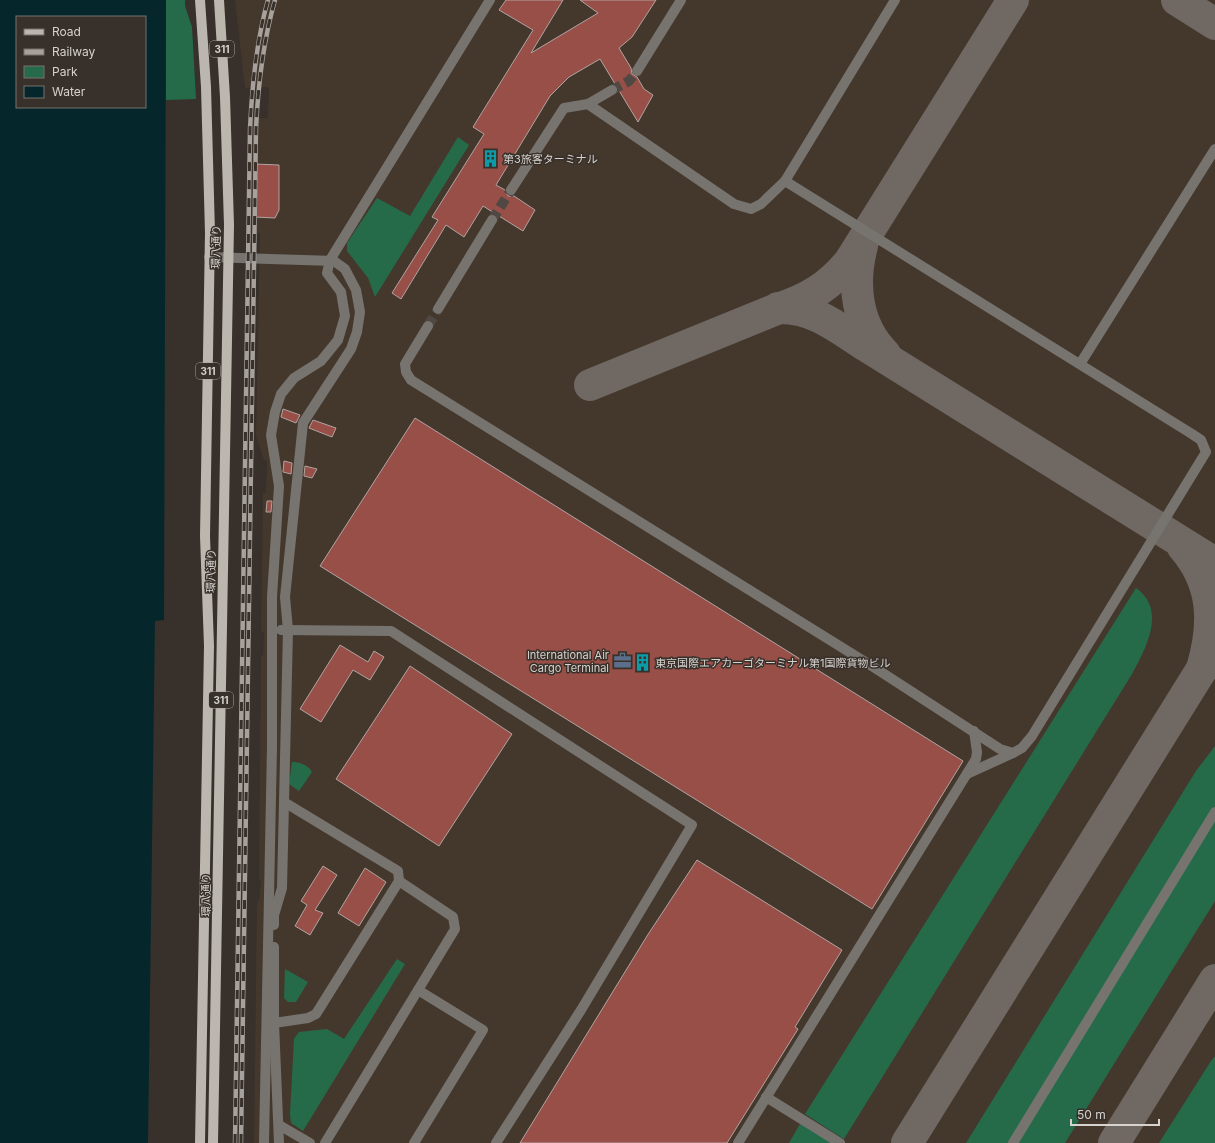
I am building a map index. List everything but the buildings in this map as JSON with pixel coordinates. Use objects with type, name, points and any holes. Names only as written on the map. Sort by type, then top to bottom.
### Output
[{"type":"main road","name":"環八通り","points":[[200,0],[208,157],[209,257],[205,536],[209,646],[200,1143]]},
{"type":"main road","name":"環八通り","points":[[213,1143],[228,258],[225,97],[219,0]]},
{"type":"street","points":[[264,1143],[272,747],[272,597],[279,486],[271,435],[275,412],[281,394],[294,378],[321,360],[338,340],[345,316],[341,292],[327,273],[330,260],[490,0]]},
{"type":"street","points":[[637,72],[681,0]]},
{"type":"street","points":[[588,104],[734,204],[751,209],[761,204],[785,181],[895,0]]},
{"type":"street","points":[[511,190],[564,108],[588,104],[612,90]]},
{"type":"street","points":[[1080,364],[1215,149]]},
{"type":"street","points":[[785,181],[1201,440],[1206,452],[1032,736],[1022,748],[1013,754],[967,774]]},
{"type":"street","points":[[438,309],[492,220]]},
{"type":"street","points":[[209,257],[330,260],[345,269],[356,290],[360,312],[357,332],[351,349],[303,423],[285,597],[288,630],[282,888],[274,914],[274,1023],[280,1143]]},
{"type":"street","points":[[428,326],[405,364],[406,372],[411,380],[868,664],[1000,749],[1013,754]]},
{"type":"street","points":[[272,630],[390,630],[692,825],[581,1010],[496,1143]]},
{"type":"street","points":[[738,1143],[976,759],[977,752],[974,731]]},
{"type":"street","points":[[274,1023],[308,1018],[316,1014],[399,881],[398,871],[284,802]]},
{"type":"street","points":[[1013,1143],[1215,812]]},
{"type":"street","points":[[325,1143],[455,929],[453,917],[399,881]]},
{"type":"street","points":[[414,1143],[483,1030],[418,990]]},
{"type":"street","points":[[766,1097],[840,1143]]},
{"type":"street","points":[[279,1125],[310,1143]]},
{"type":"shaded area","points":[[235,0],[1215,0],[1215,1143],[254,1143],[257,901],[259,901],[261,881],[259,880],[261,656],[263,655],[264,632],[261,631],[263,493],[266,493],[267,460],[264,460],[256,436],[260,233],[252,233],[249,119],[268,118],[269,87],[245,88]]},
{"type":"green space","points":[[166,0],[185,0],[185,6],[192,27],[196,99],[166,100]]},
{"type":"green space","points":[[458,137],[469,145],[375,297],[368,278],[347,251],[347,243],[377,198],[410,216]]},
{"type":"green space","points":[[1136,588],[1145,597],[1150,607],[1152,618],[1148,641],[1132,674],[844,1139],[805,1114]]},
{"type":"green space","points":[[1215,746],[1215,901],[1065,1143],[966,1143],[1196,771]]},
{"type":"green space","points":[[292,762],[304,764],[312,772],[299,791],[289,784]]},
{"type":"green space","points":[[397,959],[405,964],[303,1131],[291,1123],[290,1114],[294,1039],[299,1032],[327,1029],[344,1039]]},
{"type":"green space","points":[[285,969],[308,982],[296,1002],[288,1002],[284,998]]},
{"type":"green space","points":[[1215,1056],[1215,1143],[1159,1143],[1211,1061]]},
{"type":"green space","points":[[800,1124],[834,1143],[789,1143]]},
{"type":"water","points":[[0,0],[166,0],[164,620],[155,621],[148,1143],[0,1143]]},
{"type":"taxiway","points":[[590,385],[798,301],[817,291],[834,278],[850,261],[1013,0]]},
{"type":"taxiway","points":[[1177,0],[1215,24]]},
{"type":"taxiway","points":[[862,246],[857,275],[859,303],[862,317],[868,330],[875,343],[885,354]]},
{"type":"taxiway","points":[[778,308],[813,314],[833,324],[1215,563]]},
{"type":"taxiway","points":[[1183,547],[1194,561],[1207,590],[1210,620],[1209,636],[1202,669]]},
{"type":"taxiway","points":[[907,1143],[1215,648]]},
{"type":"taxiway","points":[[1114,1143],[1215,980]]},
{"type":"tunnel","points":[[612,90],[629,81],[637,71]]},
{"type":"tunnel","points":[[492,220],[511,190]]},
{"type":"tunnel","points":[[428,326],[438,309]]},
{"type":"railway","points":[[235,1143],[250,129],[255,64],[260,32],[268,0]]},
{"type":"railway","points":[[241,1143],[256,129],[262,64],[267,32],[275,0]]},
{"type":"place","name":"第3旅客ターミナル","points":[[490,159]]},
{"type":"place","name":"International Air Cargo Terminal","points":[[622,661]]},
{"type":"place","name":"東京国際エアカーゴターミナル第1国際貨物ビル","points":[[642,663]]}]
